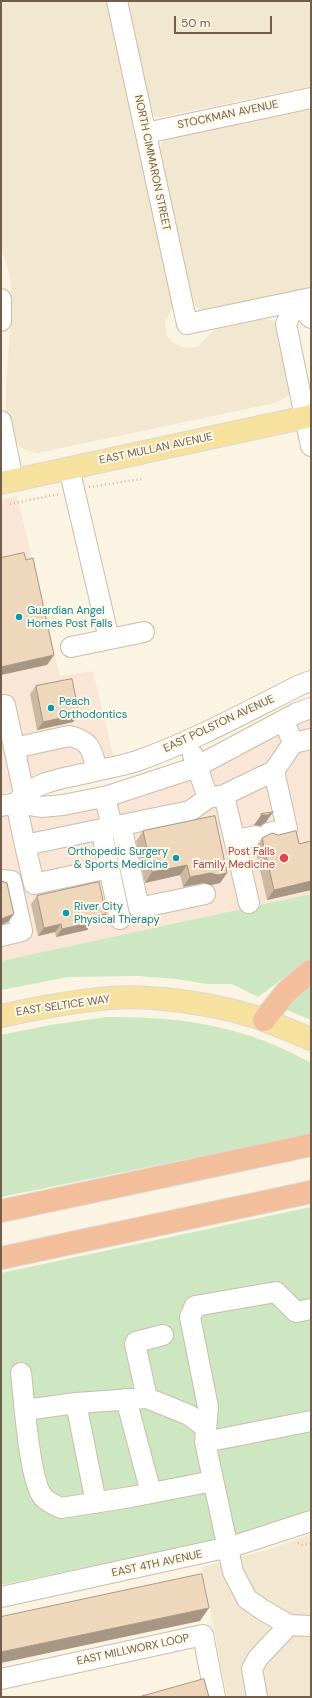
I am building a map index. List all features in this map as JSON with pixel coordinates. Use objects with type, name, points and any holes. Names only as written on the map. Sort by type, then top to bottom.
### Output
[{"type":"highway","points":[[264,1020],[286,992],[311,971]]},
{"type":"highway","points":[[1,1211],[311,1145]]},
{"type":"highway","points":[[1,1258],[311,1192]]},
{"type":"main road","name":"EAST MULLAN AVENUE","points":[[7,481],[308,417]]},
{"type":"main road","name":"EAST SELTICE WAY","points":[[1,1016],[61,1004],[111,998],[175,1000],[228,1009],[264,1020],[311,1039]]},
{"type":"street","name":"NORTH CIMMARON STREET","points":[[117,1],[187,324],[303,300]]},
{"type":"street","name":"STOCKMAN AVENUE","points":[[146,133],[311,98]]},
{"type":"street","points":[[1,299],[1,321]]},
{"type":"street","points":[[303,300],[311,318]]},
{"type":"street","points":[[303,300],[286,324],[308,417],[311,446]]},
{"type":"street","points":[[1,421],[7,481]]},
{"type":"street","points":[[69,468],[109,639]]},
{"type":"street","points":[[71,647],[144,632]]},
{"type":"street","name":"EAST POLSTON AVENUE","points":[[13,801],[32,788],[54,780],[136,761],[188,741],[300,685],[311,682]]},
{"type":"street","points":[[5,705],[14,748],[13,801],[34,884],[109,868]]},
{"type":"street","points":[[13,801],[41,807],[63,805],[105,797],[196,767],[311,708]]},
{"type":"street","points":[[25,846],[190,811],[216,796],[274,771],[302,741],[284,721]]},
{"type":"street","points":[[14,748],[69,736],[76,737],[89,745],[97,770]]},
{"type":"street","points":[[188,741],[196,767],[216,796],[235,840],[249,903]]},
{"type":"street","points":[[235,840],[287,829],[274,771]]},
{"type":"street","points":[[105,797],[111,827],[139,908],[205,894]]},
{"type":"street","points":[[111,827],[109,868],[120,919]]},
{"type":"street","points":[[1,880],[11,881],[22,931],[1,936]]},
{"type":"street","points":[[311,1309],[296,1312],[276,1292],[195,1306],[190,1317],[208,1407],[206,1435],[213,1481],[232,1572],[247,1599],[263,1610],[289,1625],[311,1626]]},
{"type":"street","points":[[147,1398],[135,1344],[136,1342],[163,1335]]},
{"type":"street","points":[[20,1373],[34,1475],[42,1496],[51,1504],[61,1508],[213,1481]]},
{"type":"street","points":[[25,1410],[76,1403],[147,1398],[189,1415],[206,1435]]},
{"type":"street","points":[[126,1399],[151,1493]]},
{"type":"street","points":[[76,1403],[96,1503]]},
{"type":"street","points":[[206,1435],[311,1421]]},
{"type":"street","name":"EAST 4TH AVENUE","points":[[1,1597],[227,1548],[311,1521]]},
{"type":"street","points":[[257,1697],[252,1669],[258,1658],[289,1625]]},
{"type":"street","name":"EAST MILLWORX LOOP","points":[[1,1679],[203,1635],[215,1697]]},
{"type":"path","points":[[298,1543],[303,1545],[311,1542]]},
{"type":"shaded area","points":[[1,1],[106,1],[173,301],[165,323],[166,334],[171,341],[181,347],[189,348],[197,347],[214,330],[265,319],[276,321],[280,327],[291,383],[289,393],[285,398],[275,403],[37,453],[19,446],[15,440],[6,408],[6,384],[12,305],[10,278],[1,245]]},
{"type":"shaded area","points":[[127,1],[311,1],[311,86],[156,117],[152,112]]},
{"type":"shaded area","points":[[311,109],[311,288],[201,310],[194,305],[159,148],[168,138]]},
{"type":"shaded area","points":[[17,496],[60,676],[93,671],[114,760],[1,794],[1,499]]},
{"type":"shaded area","points":[[311,717],[311,894],[1,961],[1,817],[207,771],[239,756],[276,734]]},
{"type":"shaded area","points":[[311,1534],[311,1697],[227,1697],[202,1567],[270,1549]]},
{"type":"green space","points":[[311,894],[311,958],[258,997],[232,984],[207,984],[177,979],[138,976],[68,977],[1,990],[1,961]]},
{"type":"green space","points":[[311,978],[311,1020],[287,1010],[286,1006]]},
{"type":"green space","points":[[106,1017],[133,1017],[186,1021],[212,1026],[262,1040],[287,1050],[311,1063],[311,1134],[1,1197],[1,1035],[50,1025]]},
{"type":"green space","points":[[311,1207],[311,1510],[240,1535],[1,1585],[1,1273]]},
{"type":"building","name":"Guardian Angel Homes Post Falls","points":[[24,553],[26,560],[33,558],[54,655],[1,667],[1,558]]},
{"type":"building","name":"Peach Orthodontics","points":[[72,679],[79,714],[43,722],[36,686]]},
{"type":"building","points":[[273,812],[268,815],[261,815],[261,814]]},
{"type":"building","name":"Orthopedic Surgery & Sports Medicine","points":[[215,816],[227,873],[218,875],[210,873],[190,877],[187,865],[152,872],[143,831]]},
{"type":"building","name":"Post Falls Family Medicine","points":[[296,831],[299,844],[311,841],[311,881],[274,890],[262,838],[272,833],[278,835]]},
{"type":"building","points":[[1,881],[7,883],[14,914],[1,919]]},
{"type":"building","name":"River City Physical Therapy","points":[[99,882],[106,914],[92,917],[93,922],[62,929],[61,924],[44,928],[37,896]]},
{"type":"building","points":[[202,1574],[209,1608],[1,1652],[1,1617]]},
{"type":"building","points":[[204,1679],[209,1697],[139,1697]]},
{"type":"place","name":"Guardian Angel Homes Post Falls","points":[[19,617]]},
{"type":"place","name":"Peach Orthodontics","points":[[51,708]]},
{"type":"place","name":"Orthopedic Surgery & Sports Medicine","points":[[176,858]]},
{"type":"place","name":"Post Falls Family Medicine","points":[[284,858]]},
{"type":"place","name":"River City Physical Therapy","points":[[66,913]]}]
